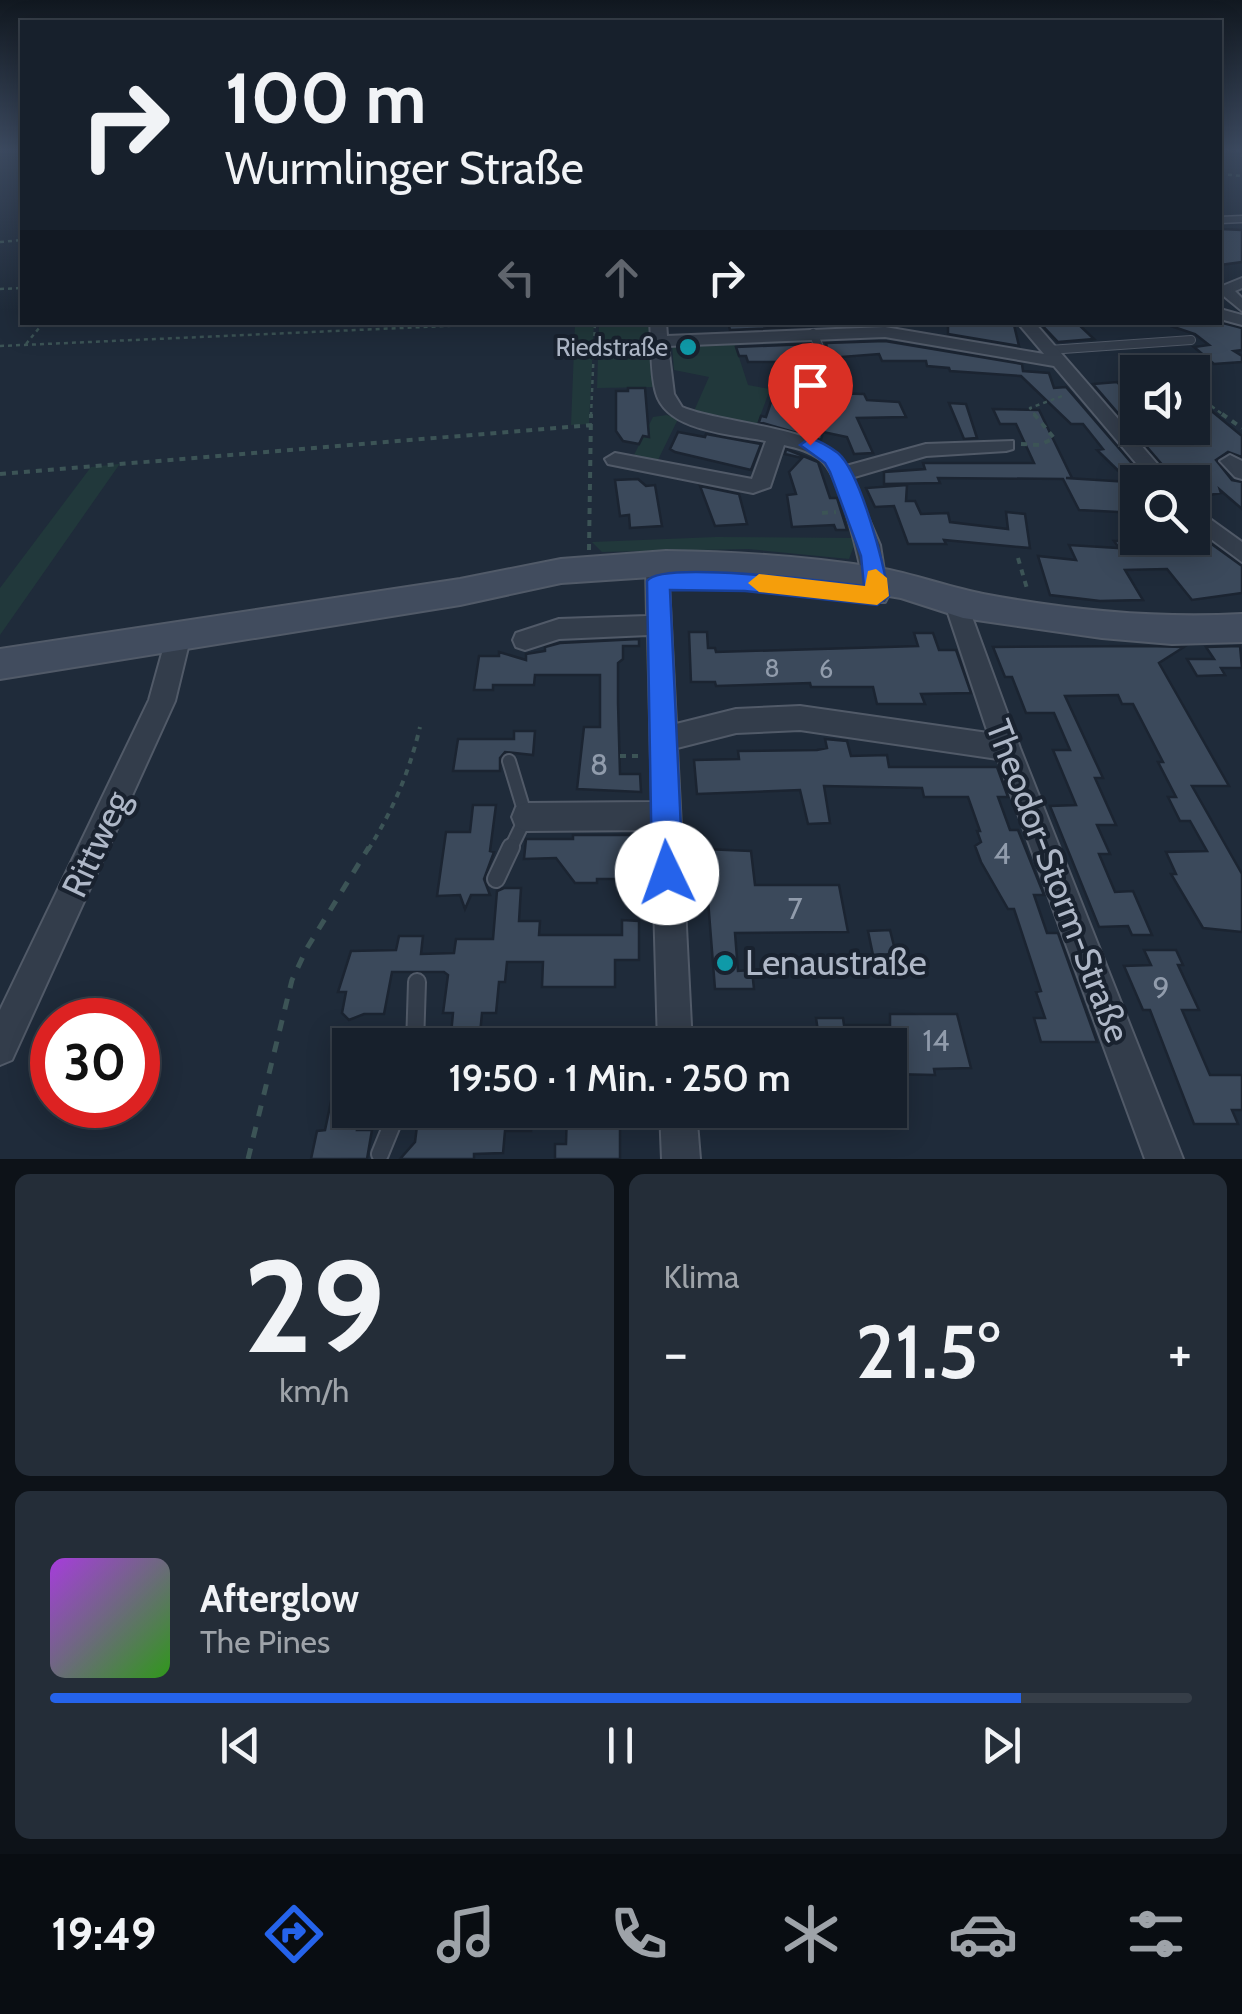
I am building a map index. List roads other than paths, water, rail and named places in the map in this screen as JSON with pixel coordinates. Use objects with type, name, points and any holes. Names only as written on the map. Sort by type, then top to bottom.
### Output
[{"type":"main road","points":[[0,664],[460,592],[489,594],[658,573],[760,583],[877,588],[1035,616],[1147,630],[1242,628]]},
{"type":"street","points":[[1242,282],[1223,289],[1242,306]]},
{"type":"street","points":[[1028,325],[1148,465]]},
{"type":"street","points":[[877,588],[869,545],[833,459],[819,449],[675,411],[665,394],[659,332],[885,332],[1054,356]]},
{"type":"street","points":[[615,458],[753,486],[764,482],[777,437]]},
{"type":"street","points":[[841,474],[926,450],[1006,445]]},
{"type":"street","points":[[1210,528],[1242,554]]},
{"type":"street","points":[[658,573],[674,1028]]},
{"type":"street","name":"Theodor-Storm-Straße","points":[[966,604],[1007,748],[1164,1159]]},
{"type":"street","points":[[525,640],[559,629],[660,625]]},
{"type":"street","name":"Rittweg","points":[[0,1048],[162,701],[179,634]]},
{"type":"street","points":[[662,740],[736,721],[800,718],[1007,748]]},
{"type":"street","points":[[526,818],[664,816]]},
{"type":"street","points":[[679,1128],[681,1159]]},
{"type":"lane","points":[[813,333],[822,354]]},
{"type":"lane","points":[[1054,356],[1191,340]]},
{"type":"lane","points":[[496,879],[526,818],[509,761]]},
{"type":"lane","points":[[415,1028],[417,982]]},
{"type":"lane","points":[[380,1154],[391,1128]]},
{"type":"place","name":"Riedstraße","points":[[688,347]]},
{"type":"place","name":"Lenaustraße","points":[[725,963]]}]
